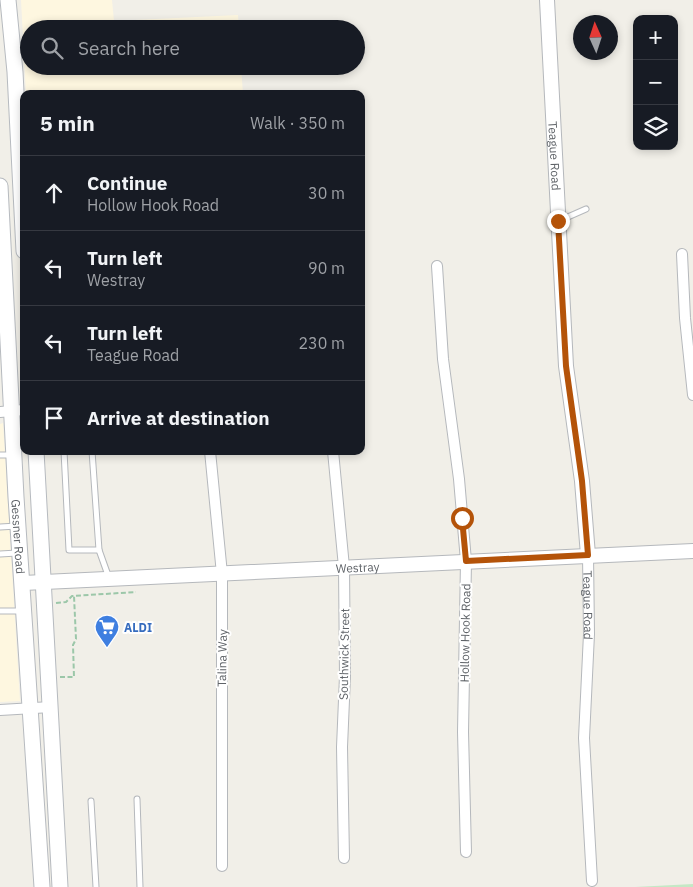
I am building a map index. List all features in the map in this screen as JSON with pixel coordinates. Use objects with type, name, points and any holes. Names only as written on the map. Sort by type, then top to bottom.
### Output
[{"type":"main road","points":[[8,0],[20,179]]},
{"type":"main road","name":"Gessner Road","points":[[0,186],[4,343],[12,411],[7,455],[18,526],[23,583],[42,887]]},
{"type":"main road","name":"Gessner Road","points":[[36,455],[60,887]]},
{"type":"street","name":"Teague Road","points":[[547,0],[566,366],[582,481],[588,555],[589,634],[584,738],[592,880]]},
{"type":"street","points":[[682,254],[685,318],[693,395]]},
{"type":"street","name":"Hollow Hook Road","points":[[438,266],[443,359],[459,478],[466,561],[463,732],[466,852]]},
{"type":"street","name":"Talina Way","points":[[210,455],[222,574],[222,866]]},
{"type":"street","name":"Southwick Street","points":[[333,455],[344,567],[346,676],[342,747],[344,858]]},
{"type":"street","name":"Westray","points":[[23,583],[693,551]]},
{"type":"street","points":[[0,710],[51,707]]},
{"type":"lane","points":[[558,221],[586,209]]},
{"type":"lane","points":[[64,455],[70,550],[99,550]]},
{"type":"lane","points":[[92,455],[99,550],[109,578]]},
{"type":"lane","points":[[0,527],[18,526]]},
{"type":"lane","points":[[0,554],[20,553]]},
{"type":"lane","points":[[0,611],[24,611]]},
{"type":"lane","points":[[137,799],[140,887]]},
{"type":"lane","points":[[91,801],[96,887]]},
{"type":"path","points":[[54,603],[66,602],[74,596],[136,592]]},
{"type":"path","points":[[58,677],[74,677],[73,645],[76,640],[74,596]]},
{"type":"shaded area","points":[[21,0],[112,0],[114,20],[22,20]]},
{"type":"shaded area","points":[[238,15],[238,20],[135,20]]},
{"type":"shaded area","points":[[25,75],[242,75],[243,90],[26,90]]},
{"type":"shaded area","points":[[3,423],[20,701],[0,702],[0,424]]},
{"type":"green space","points":[[693,884],[693,887],[635,887]]},
{"type":"place","name":"ALDI","points":[[107,648]]},
{"type":"route","points":[[462,518],[466,561],[588,555],[582,481],[566,366],[558,221]]}]
